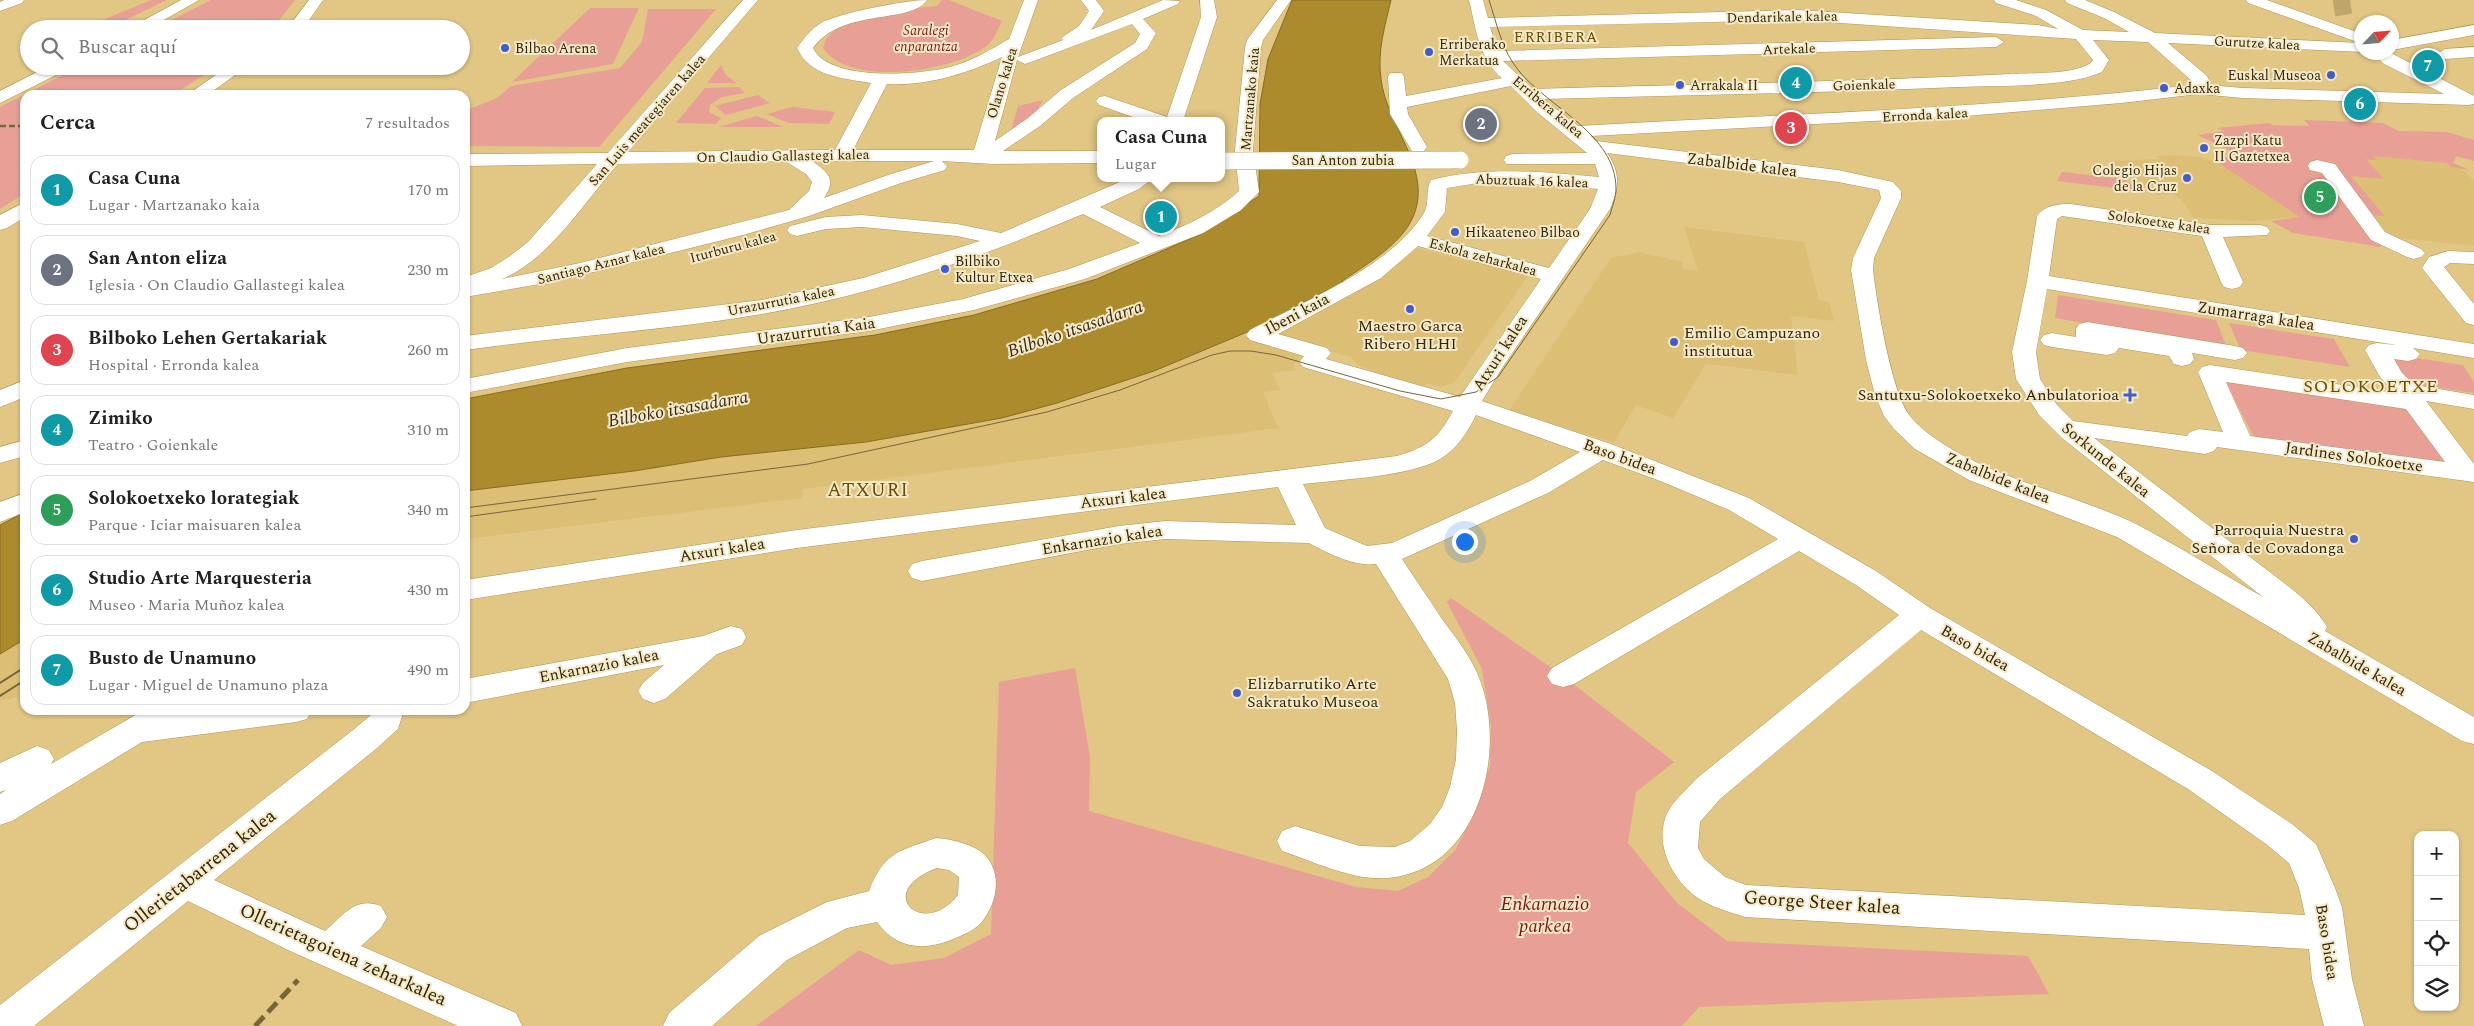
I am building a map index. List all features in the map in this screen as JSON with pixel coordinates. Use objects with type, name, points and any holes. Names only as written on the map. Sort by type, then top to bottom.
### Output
[{"type":"street","points":[[0,7],[17,0]]},
{"type":"street","points":[[153,20],[192,0]]},
{"type":"street","points":[[302,20],[316,0]]},
{"type":"street","name":"San Luis meategiaren kalea","points":[[470,282],[502,271],[542,240],[628,144],[751,0]]},
{"type":"street","points":[[920,0],[905,7],[856,16],[830,25],[817,32],[805,48],[813,61],[834,72],[881,79],[919,78],[972,65],[1000,52],[1014,42]]},
{"type":"street","name":"Olano kalea","points":[[998,154],[991,116],[1014,42],[1031,0]]},
{"type":"street","points":[[1044,53],[1042,46],[1071,37],[1084,29],[1097,12],[1088,0]]},
{"type":"street","points":[[1025,59],[1044,53],[1171,0],[1211,7],[1175,117]]},
{"type":"street","name":"Martzanako kaia","points":[[1159,244],[1196,229],[1234,206],[1249,192],[1244,150],[1253,48],[1255,40],[1284,0]]},
{"type":"street","name":"Erribera kalea","points":[[1476,0],[1493,56],[1498,65],[1528,94],[1576,131],[1597,152]]},
{"type":"street","points":[[1666,0],[1700,52],[1728,89],[1760,122]]},
{"type":"street","points":[[1785,0],[1797,15]]},
{"type":"street","points":[[2001,0],[2041,13],[2083,37]]},
{"type":"street","points":[[2072,0],[2109,15],[2152,38],[2201,80],[2199,89]]},
{"type":"street","points":[[2253,0],[2354,36]]},
{"type":"street","points":[[2291,15],[2328,9]]},
{"type":"street","name":"Dendarikale kalea","points":[[1482,23],[1914,14],[2083,37]]},
{"type":"street","points":[[1850,16],[1908,65],[1971,112]]},
{"type":"street","points":[[998,154],[1067,94],[1141,46],[1148,33],[1133,17]]},
{"type":"street","points":[[2399,44],[2474,30]]},
{"type":"street","points":[[2399,33],[2421,41]]},
{"type":"street","name":"Gurutze kalea","points":[[2083,37],[2152,38],[2354,48]]},
{"type":"street","name":"Artekale","points":[[1493,56],[1700,52],[2083,37]]},
{"type":"street","name":"Goienkale","points":[[1528,94],[1931,83],[2054,77],[2089,72],[2096,69],[2101,60],[2083,37]]},
{"type":"street","points":[[2444,54],[2474,52]]},
{"type":"street","points":[[2389,60],[2471,101]]},
{"type":"street","points":[[0,98],[45,75]]},
{"type":"street","points":[[204,90],[226,75]]},
{"type":"street","points":[[1396,77],[1399,114],[1418,147]]},
{"type":"street","points":[[841,156],[881,79]]},
{"type":"street","points":[[1398,103],[1515,80]]},
{"type":"street","name":"Erronda kalea","points":[[1576,131],[1971,112],[2105,101],[2199,89],[2243,94],[2471,101]]},
{"type":"street","points":[[1105,101],[1151,117]]},
{"type":"street","points":[[1597,152],[1608,173],[1608,184]]},
{"type":"street","name":"Zabalbide kalea","points":[[1458,169],[1556,160],[1597,152],[1858,179],[1886,186],[1892,190],[1891,198],[1862,263],[1874,342],[1885,391],[1902,423],[1944,458],[1969,470],[2096,517],[2127,531],[2474,732]]},
{"type":"street","name":"On Claudio Gallastegi kalea","points":[[470,160],[612,160],[663,157],[998,154],[1097,156]]},
{"type":"street","name":"Santiago Aznar kalea","points":[[470,289],[536,280],[612,262],[794,215],[902,175],[998,154]]},
{"type":"street","points":[[594,180],[620,167],[663,157]]},
{"type":"street","name":"Santiago Aznar kalea","points":[[791,157],[811,167],[820,176],[822,186],[816,199],[794,215]]},
{"type":"street","name":"San Anton zubia","points":[[1225,161],[1458,169]]},
{"type":"street","points":[[2317,166],[2328,168],[2378,236],[2414,254]]},
{"type":"street","name":"Abuztuak 16 kalea","points":[[1458,169],[1608,184]]},
{"type":"street","name":"Ibeni kaia","points":[[1458,169],[1438,184],[1435,212],[1414,238],[1373,273],[1258,335],[1320,353],[1311,362],[1468,406]]},
{"type":"street","name":"Urazurrutia kalea","points":[[470,342],[714,314],[799,300],[888,277],[1003,240],[1086,208],[1136,182]]},
{"type":"street","name":"Atxuri kalea","points":[[470,589],[797,539],[1400,464],[1430,455],[1445,443],[1455,431],[1490,368],[1552,276],[1600,210],[1605,200],[1608,184]]},
{"type":"street","points":[[1886,186],[1911,185]]},
{"type":"street","name":"Sorkunde kalea","points":[[2056,207],[2047,216],[2038,281],[2026,335],[2024,352],[2028,379],[2048,410],[2070,433],[2278,593],[2299,611],[2329,647]]},
{"type":"street","name":"Solokoetxe kalea","points":[[2056,207],[2210,231],[2260,231]]},
{"type":"street","points":[[1086,208],[1159,244]]},
{"type":"street","points":[[0,224],[20,211]]},
{"type":"street","name":"Iturburu kalea","points":[[470,306],[583,285],[839,221],[927,226],[957,230],[1003,240]]},
{"type":"street","points":[[2210,231],[2232,282]]},
{"type":"street","name":"Eskola zeharkalea","points":[[1414,238],[1552,276]]},
{"type":"street","points":[[542,240],[544,253],[556,260],[575,263],[612,262]]},
{"type":"street","name":"Urazurrutia Kaia","points":[[470,385],[627,355],[869,324],[966,306],[1077,274],[1159,244]]},
{"type":"street","points":[[2474,258],[2448,257],[2436,261],[2433,268],[2474,318]]},
{"type":"street","name":"Zumarraga kalea","points":[[2038,281],[2473,362]]},
{"type":"street","points":[[2182,359],[2180,350],[2088,336],[2087,328],[2235,353]]},
{"type":"street","points":[[2052,340],[2206,363],[2240,442]]},
{"type":"street","name":"Jardines Solokoetxe","points":[[2470,474],[2392,377],[2377,350],[2473,362]]},
{"type":"street","points":[[2210,372],[2410,397],[2474,402]]},
{"type":"street","points":[[0,400],[20,389]]},
{"type":"street","name":"Baso bidea","points":[[1468,406],[1602,450],[1739,504],[1866,578],[1919,615],[2200,780],[2279,834],[2303,854],[2323,907],[2332,979],[2344,1026]]},
{"type":"street","name":"Jardines Solokoetxe","points":[[2075,428],[2205,446],[2199,437],[2470,474]]},
{"type":"street","points":[[1287,478],[1314,534],[1337,546],[1366,556],[1384,554],[1413,544],[1527,492],[1602,450]]},
{"type":"street","points":[[0,514],[20,504]]},
{"type":"street","name":"Enkarnazio kalea","points":[[922,571],[1119,535],[1165,530],[1314,534]]},
{"type":"street","points":[[1563,676],[1789,545]]},
{"type":"street","points":[[1295,841],[1372,864],[1397,862],[1425,851],[1440,837],[1457,815],[1469,780],[1474,754],[1471,706],[1464,679],[1449,652],[1384,554]]},
{"type":"street","name":"George Steer kalea","points":[[1919,615],[1708,789],[1683,817],[1680,848],[1692,870],[1712,888],[1745,900],[2326,933]]},
{"type":"street","name":"Enkarnazio kalea","points":[[470,690],[719,641],[654,691]]},
{"type":"street","points":[[0,811],[162,715]]},
{"type":"street","points":[[132,733],[260,715]]},
{"type":"street","name":"Ollerietabarrena kalea","points":[[4,1026],[365,740],[386,720],[387,715]]},
{"type":"street","points":[[0,779],[37,759]]},
{"type":"street","name":"Ollerietagoiena zeharkalea","points":[[186,883],[330,950],[502,1026]]},
{"type":"street","points":[[683,1026],[773,948],[840,913],[886,904]]},
{"type":"street","points":[[330,950],[368,917]]},
{"type":"shaded area","name":"Colegio Hijas de la Cruz","points":[[2157,156],[2200,157],[2217,162],[2301,217],[2252,221],[2194,218],[2182,200],[2173,194],[2157,195],[2109,161],[2159,159]]},
{"type":"shaded area","points":[[2372,156],[2447,163],[2451,167],[2462,169],[2474,180],[2474,246],[2390,237],[2371,214],[2385,215],[2351,176],[2383,179],[2366,159]]},
{"type":"shaded area","name":"Emilio Campuzano institutua","points":[[1684,227],[1804,242],[1819,300],[1829,302],[1834,321],[1791,316],[1798,375],[1706,364],[1673,418],[1636,405],[1614,442],[1508,412],[1611,258],[1639,252],[1683,262],[1682,269],[1698,271]]},
{"type":"shaded area","name":"Maestro Garca Ribero HLHI","points":[[1410,246],[1470,262],[1473,260],[1513,270],[1511,272],[1527,277],[1454,383],[1440,387],[1427,383],[1422,388],[1377,376],[1379,373],[1358,365],[1351,357],[1273,336]]},
{"type":"shaded area","points":[[1242,335],[1303,352],[1293,366],[1296,370],[1272,373],[1280,390],[1263,392],[1278,428],[803,489],[802,498],[470,538],[470,490],[634,471],[721,457],[866,442],[1002,418],[1057,403],[1154,371]]},
{"type":"shaded area","points":[[20,642],[20,702],[17,697],[0,701],[0,654]]},
{"type":"green space","points":[[151,0],[167,0],[125,20],[103,20]]},
{"type":"green space","points":[[211,0],[295,0],[279,20],[172,20]]},
{"type":"green space","name":"Saralegi enparantza","points":[[942,0],[949,0],[1002,21],[989,44],[974,54],[953,62],[904,72],[879,72],[855,68],[836,60],[823,48],[827,38],[847,24],[879,15],[937,6]]},
{"type":"green space","points":[[590,8],[639,8],[613,64],[512,82]]},
{"type":"green space","points":[[648,9],[716,9],[599,147],[470,146],[470,109],[497,98],[511,86],[620,68],[642,42]]},
{"type":"green space","points":[[721,65],[726,75],[736,83],[707,83]]},
{"type":"green space","points":[[63,75],[203,75],[181,90],[34,90]]},
{"type":"green space","points":[[739,87],[745,93],[722,97],[710,105],[709,112],[721,118],[716,124],[676,123],[705,88]]},
{"type":"green space","points":[[758,95],[770,103],[726,115],[715,106]]},
{"type":"green space","points":[[20,97],[20,196],[0,209],[0,107]]},
{"type":"green space","points":[[1043,100],[1032,119],[1010,135],[1018,106]]},
{"type":"green space","points":[[792,107],[835,112],[829,124],[789,123],[767,114]]},
{"type":"green space","points":[[757,116],[783,127],[719,127]]},
{"type":"green space","points":[[2304,120],[2383,123],[2399,131],[2447,132],[2474,140],[2474,161],[2456,156],[2453,163],[2470,170],[2451,167],[2447,163],[2373,156],[2376,160],[2366,159],[2384,179],[2351,176],[2385,216],[2371,215],[2381,247],[2293,233],[2271,221],[2300,217],[2217,162],[2235,153],[2198,135],[2224,131],[2218,128],[2269,123],[2272,125],[2309,126]]},
{"type":"green space","points":[[2062,172],[2124,179],[2140,191],[2057,181]]},
{"type":"green space","points":[[2058,295],[2216,320],[2227,348],[2055,318]]},
{"type":"green space","points":[[2229,323],[2334,339],[2350,367],[2241,350]]},
{"type":"green space","points":[[2390,354],[2463,365],[2474,382],[2474,393],[2407,383]]},
{"type":"green space","points":[[2224,380],[2415,410],[2447,464],[2254,437]]},
{"type":"green space","name":"Enkarnazio parkea","points":[[1451,598],[1563,676],[1674,762],[1636,792],[1628,843],[1677,903],[1727,941],[2028,956],[2049,994],[1699,1007],[1682,1026],[756,1026],[859,950],[891,965],[944,958],[991,934],[999,682],[1075,668],[1090,757],[1089,811],[1356,887],[1398,891],[1428,877],[1455,850],[1474,815],[1490,765],[1491,726],[1482,669],[1447,602]]},
{"type":"water","name":"Bilboko itsasadarra","points":[[1292,0],[1391,0],[1381,49],[1381,79],[1388,105],[1415,171],[1418,192],[1415,211],[1408,227],[1396,241],[1342,281],[1345,283],[1332,291],[1328,290],[1252,330],[1154,371],[1057,403],[1002,418],[866,442],[721,457],[634,471],[470,490],[470,398],[627,368],[875,335],[974,315],[1097,279],[1199,235],[1259,196],[1260,104],[1268,59]]},
{"type":"water","points":[[20,515],[20,642],[0,654],[0,525]]},
{"type":"tunnel","points":[[2334,8],[2352,5]]},
{"type":"tram line","points":[[470,507],[808,464],[1047,412],[1120,390],[1212,355],[1230,351],[1251,351],[1276,355],[1400,391],[1441,399],[1476,392],[1498,377],[1610,215],[1616,189],[1613,170],[1605,153],[1593,137],[1532,84],[1513,63],[1501,37],[1489,0]]},
{"type":"tram line","points":[[470,516],[596,499]]},
{"type":"tram line","points":[[0,683],[20,670]]},
{"type":"tram line","points":[[0,696],[20,683]]},
{"type":"railway","points":[[0,126],[20,126]]},
{"type":"railway","points":[[255,1026],[298,980]]},
{"type":"place","name":"Bilbao Arena","points":[[505,48]]},
{"type":"place","name":"Erriberako Merkatua","points":[[1429,52]]},
{"type":"place","name":"Busto de Unamuno","points":[[2428,66]]},
{"type":"place","name":"Euskal Museoa","points":[[2331,75]]},
{"type":"place","name":"Zimiko","points":[[1796,83]]},
{"type":"place","name":"Arrakala II","points":[[1680,85]]},
{"type":"place","name":"Adaxka","points":[[2164,88]]},
{"type":"place","name":"Studio Arte Marquesteria","points":[[2360,104]]},
{"type":"place","name":"San Anton eliza","points":[[1481,124]]},
{"type":"place","name":"Bilboko Lehen Gertakariak","points":[[1791,128]]},
{"type":"place","name":"Zazpi Katu II Gaztetxea","points":[[2204,148]]},
{"type":"place","name":"Colegio Hijas de la Cruz","points":[[2187,178]]},
{"type":"place","name":"Solokoetxeko lorategiak","points":[[2320,197]]},
{"type":"place","name":"Casa Cuna","points":[[1161,217]]},
{"type":"place","name":"Hikaateneo Bilbao","points":[[1455,232]]},
{"type":"place","name":"Bilbiko Kultur Etxea","points":[[945,269]]},
{"type":"place","name":"Maestro Garca Ribero HLHI","points":[[1410,309]]},
{"type":"place","name":"Emilio Campuzano institutua","points":[[1674,342]]},
{"type":"place","name":"Santutxu-Solokoetxeko Anbulatorioa","points":[[2130,395]]},
{"type":"place","name":"Parroquia Nuestra Señora de Covadonga","points":[[2354,539]]},
{"type":"place","name":"Elizbarrutiko Arte Sakratuko Museoa","points":[[1237,693]]},
{"type":"district","name":"ERRIBERA","points":[[1556,37]]},
{"type":"district","name":"SOLOKOETXE","points":[[2371,386]]},
{"type":"district","name":"ATXURI","points":[[868,490]]}]
